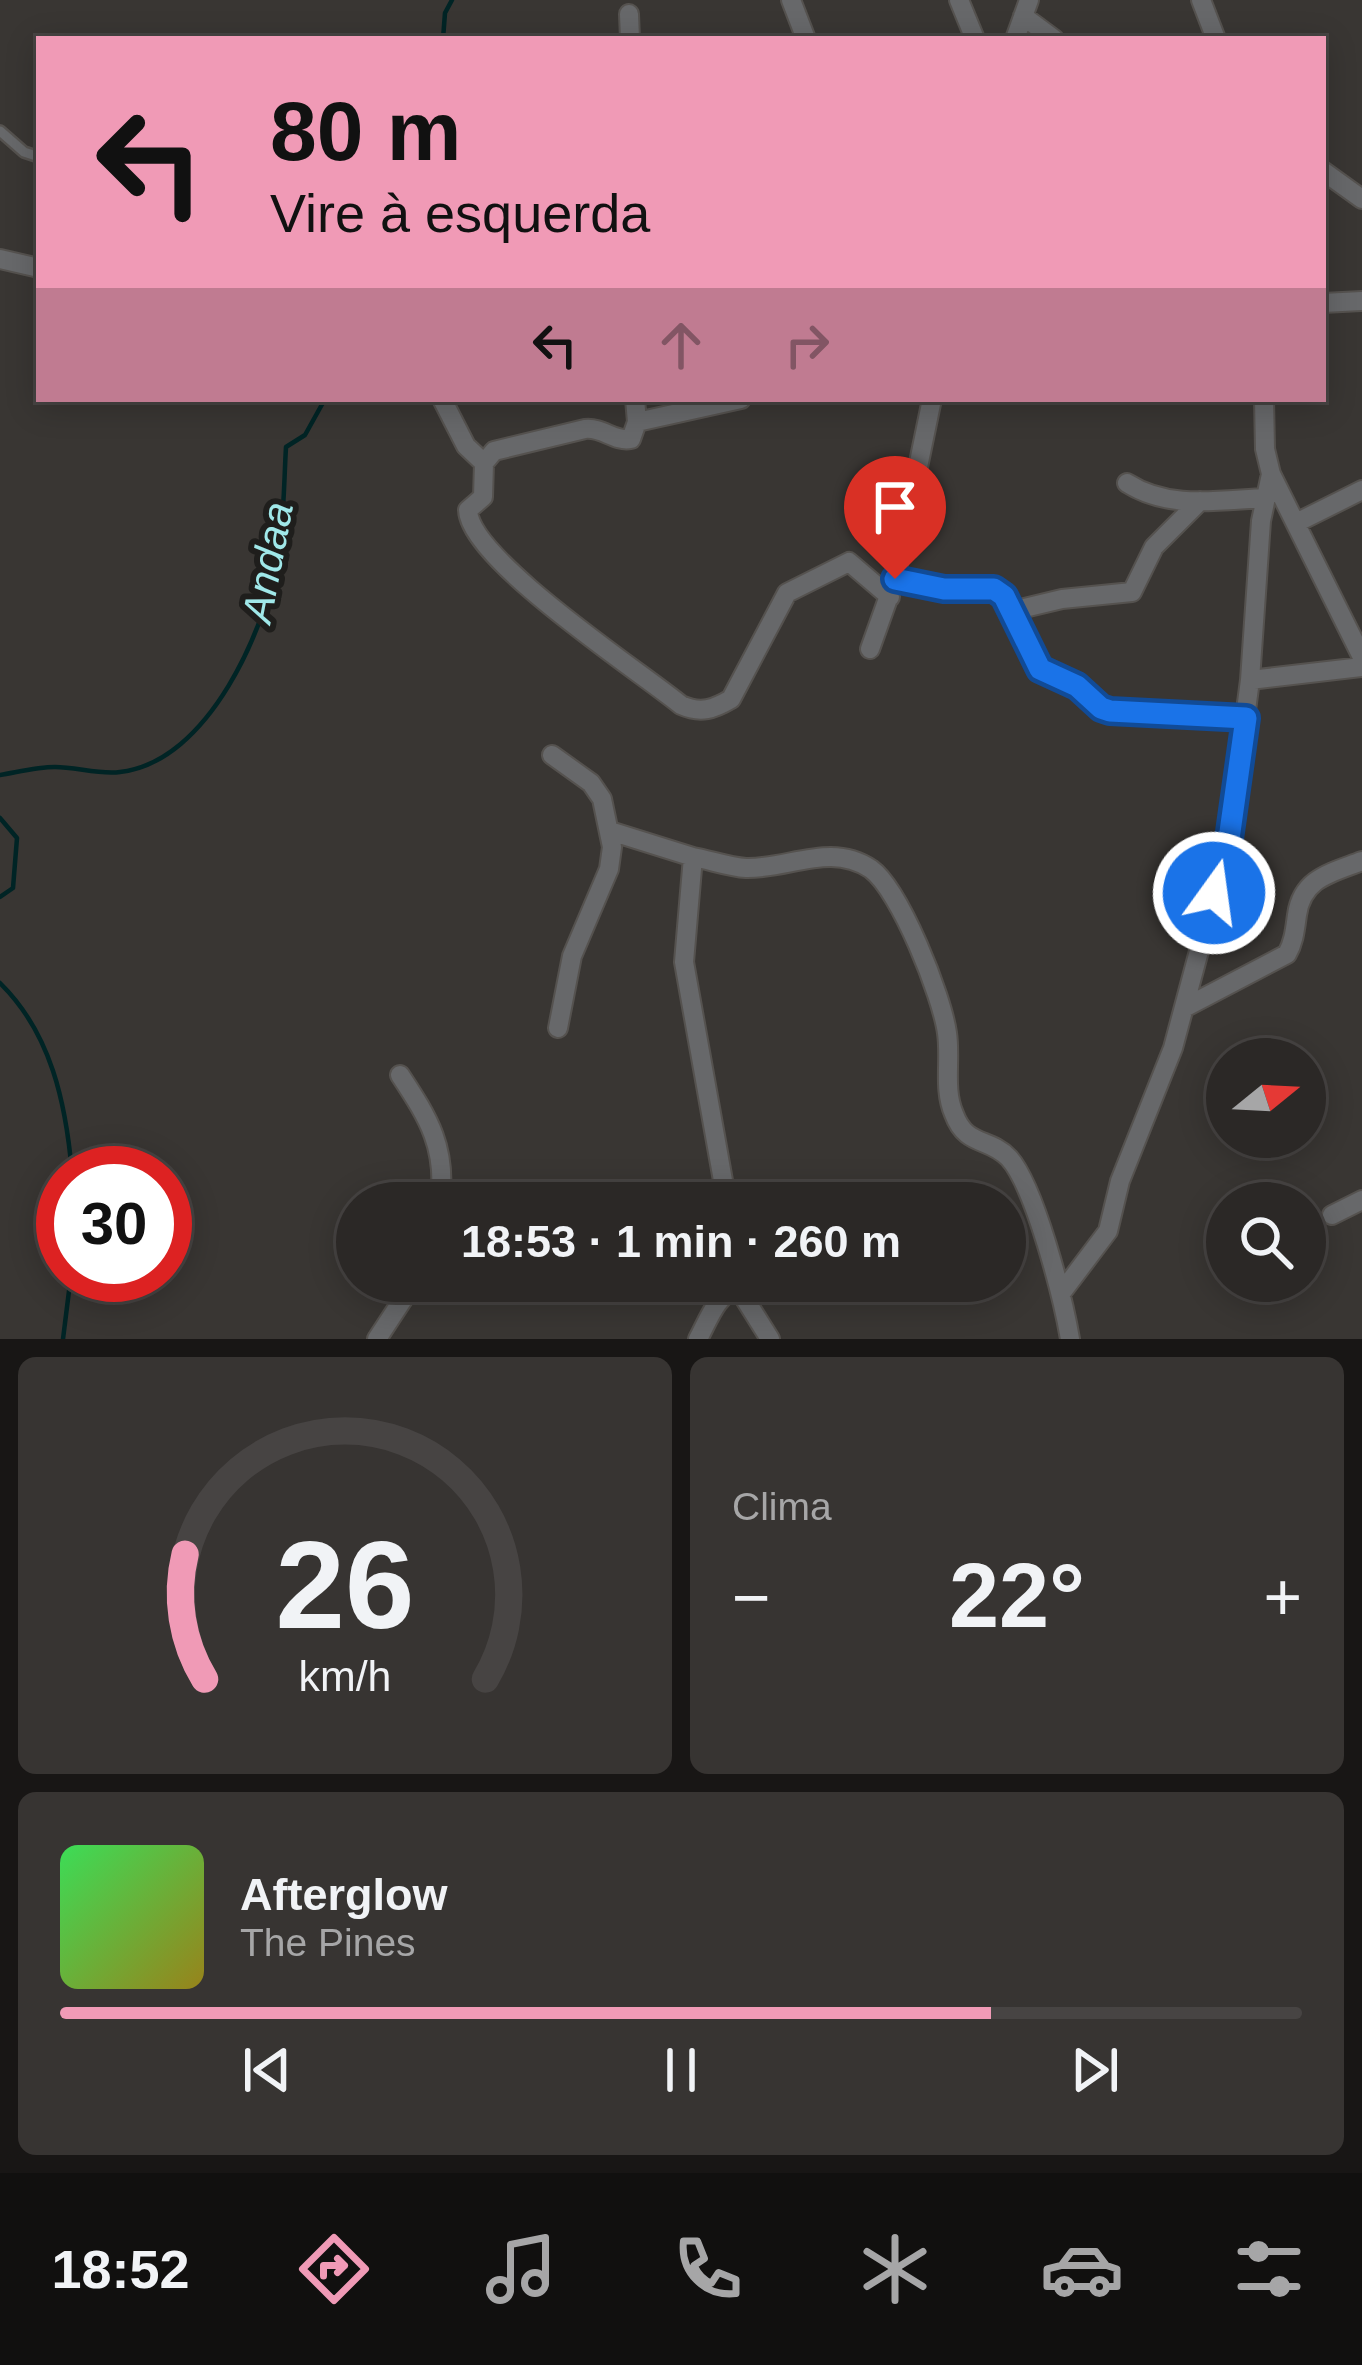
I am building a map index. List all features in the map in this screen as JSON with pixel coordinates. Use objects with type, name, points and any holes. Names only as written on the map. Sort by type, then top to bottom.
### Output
[{"type":"street","points":[[791,0],[805,36]]},
{"type":"street","points":[[959,0],[974,36]]},
{"type":"street","points":[[1202,0],[1215,36]]},
{"type":"street","points":[[1026,8],[1051,36]]},
{"type":"street","points":[[629,14],[630,36]]},
{"type":"street","points":[[1326,173],[1362,199]]},
{"type":"street","points":[[0,259],[36,267]]},
{"type":"street","points":[[1326,303],[1362,301]]},
{"type":"street","points":[[444,402],[466,446],[484,463]]},
{"type":"street","points":[[635,402],[632,439],[585,429],[494,452],[484,463],[483,497],[467,510],[467,518],[498,563],[681,705],[695,711],[731,699],[787,593],[849,562],[892,588],[994,589],[1004,596],[1040,669],[1077,686],[1101,708],[1246,718]]},
{"type":"street","points":[[637,422],[727,402]]},
{"type":"street","points":[[870,649],[892,588],[931,402]]},
{"type":"street","points":[[1264,402],[1271,474],[1362,658]]},
{"type":"street","points":[[1062,1292],[1108,1231],[1120,1181],[1173,1048],[1229,839],[1250,680],[1261,521],[1271,474]]},
{"type":"street","points":[[1127,483],[1154,497],[1266,498]]},
{"type":"street","points":[[1296,523],[1362,490]]},
{"type":"street","points":[[1012,611],[1062,599],[1132,592],[1154,548],[1200,501]]},
{"type":"street","points":[[1250,680],[1362,668]]},
{"type":"street","points":[[552,755],[591,783],[602,799],[610,831],[609,869],[572,956],[558,1028]]},
{"type":"street","points":[[610,831],[746,868],[819,856],[848,858],[889,884],[945,1019],[949,1097],[955,1118],[968,1138],[1010,1159],[1062,1292],[1070,1339]]},
{"type":"street","points":[[692,857],[684,962],[723,1182]]},
{"type":"street","points":[[1184,1007],[1287,954],[1305,889],[1324,875],[1362,861]]},
{"type":"street","points":[[400,1075],[426,1115],[441,1150],[440,1182]]},
{"type":"street","points":[[1332,1215],[1362,1200]]},
{"type":"street","points":[[698,1339],[720,1300],[730,1289],[738,1288],[770,1339]]},
{"type":"street","points":[[377,1339],[401,1302]]},
{"type":"lane","points":[[0,131],[36,156]]},
{"type":"waterway","name":"Andaa","points":[[443,36],[445,13],[452,0]]},
{"type":"waterway","name":"Andaa","points":[[0,775],[55,767],[120,772],[152,763],[181,744],[206,718],[228,686],[262,616],[281,537],[286,447],[305,435],[323,402]]},
{"type":"waterway","name":"Andaa","points":[[0,818],[17,838],[13,888],[0,897]]},
{"type":"waterway","name":"Andaa","points":[[0,983],[44,1047],[60,1095],[68,1146]]},
{"type":"waterway","name":"Andaa","points":[[63,1339],[68,1302]]},
{"type":"route","points":[[895,579],[944,589],[994,589],[1004,596],[1040,669],[1077,686],[1101,708],[1246,718],[1229,839],[1214,893]]}]
